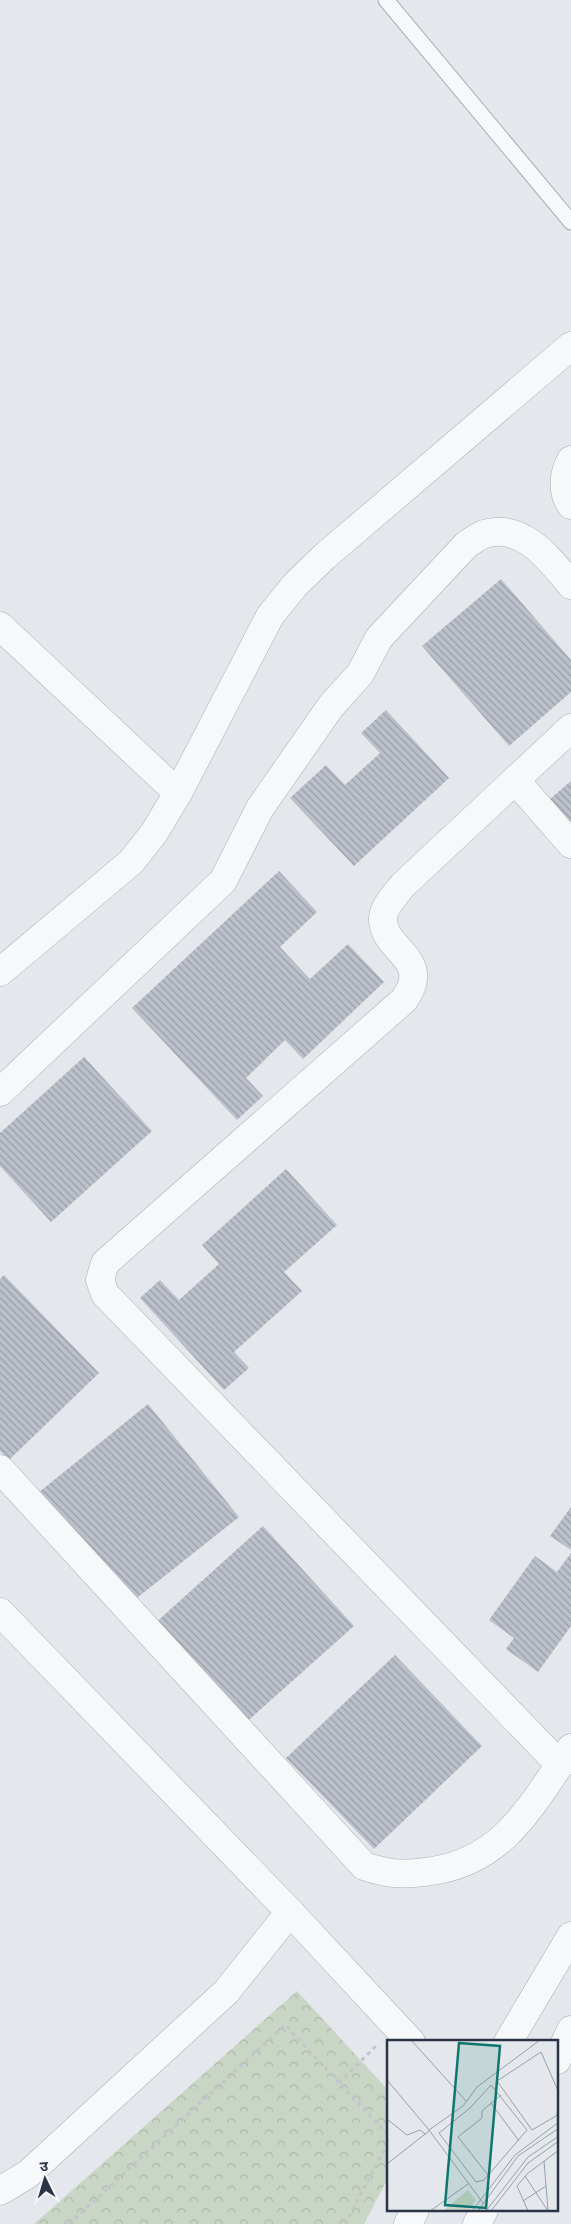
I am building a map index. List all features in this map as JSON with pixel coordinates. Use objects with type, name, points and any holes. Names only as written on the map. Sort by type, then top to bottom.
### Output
[{"type":"street","points":[[0,972],[131,862],[154,833],[178,793],[270,616],[295,585],[325,556],[571,346]]},
{"type":"street","points":[[571,460],[564,481],[566,499],[571,505]]},
{"type":"street","points":[[0,1092],[223,881],[260,808],[331,706],[360,674],[379,638],[467,544],[485,534],[510,533],[538,547],[571,585]]},
{"type":"street","points":[[0,626],[178,793]]},
{"type":"street","points":[[0,1469],[364,1866],[404,1875],[454,1868],[474,1860],[492,1849],[509,1834],[565,1756],[105,1294],[100,1280],[104,1263],[404,1000],[411,990],[414,976],[411,964],[385,930],[383,917],[390,902],[403,885],[571,728]]},
{"type":"street","points":[[515,780],[571,844]]},
{"type":"street","points":[[0,1612],[290,1912],[404,2034]]},
{"type":"street","points":[[0,2191],[28,2174],[214,2003],[247,1968],[290,1912]]},
{"type":"street","points":[[509,2040],[571,1936]]},
{"type":"street","points":[[558,2058],[571,2030]]},
{"type":"street","points":[[408,2224],[414,2212]]},
{"type":"street","points":[[477,2224],[483,2212]]},
{"type":"lane","points":[[386,0],[571,222]]},
{"type":"path","points":[[69,2224],[285,2025],[387,2134]]},
{"type":"path","points":[[339,2083],[387,2047]]},
{"type":"path","points":[[345,2224],[387,2145]]},
{"type":"green space","points":[[297,1991],[387,2089],[387,2180],[364,2224],[34,2224]]},
{"type":"building","points":[[501,579],[571,660],[571,692],[509,746],[422,646]]},
{"type":"building","points":[[386,710],[449,778],[354,866],[290,798],[326,765],[345,785],[380,753],[361,733]]},
{"type":"building","points":[[571,781],[571,823],[550,799]]},
{"type":"building","points":[[279,871],[317,912],[280,947],[310,979],[348,944],[384,982],[303,1059],[285,1040],[246,1078],[263,1096],[237,1120],[132,1008]]},
{"type":"building","points":[[84,1057],[152,1131],[51,1222],[0,1166],[0,1133]]},
{"type":"building","points":[[286,1169],[337,1225],[284,1272],[302,1291],[234,1352],[249,1368],[224,1390],[140,1298],[160,1280],[179,1300],[219,1264],[202,1245]]},
{"type":"building","points":[[4,1275],[99,1373],[9,1460],[0,1451],[0,1279]]},
{"type":"building","points":[[148,1404],[239,1517],[128,1605],[38,1493]]},
{"type":"building","points":[[571,1507],[571,1550],[550,1536]]},
{"type":"building","points":[[263,1526],[354,1626],[243,1725],[153,1625]]},
{"type":"building","points":[[571,1553],[571,1626],[538,1672],[506,1649],[514,1638],[489,1620],[535,1556],[557,1572]]},
{"type":"building","points":[[395,1655],[482,1746],[374,1849],[286,1758]]}]
